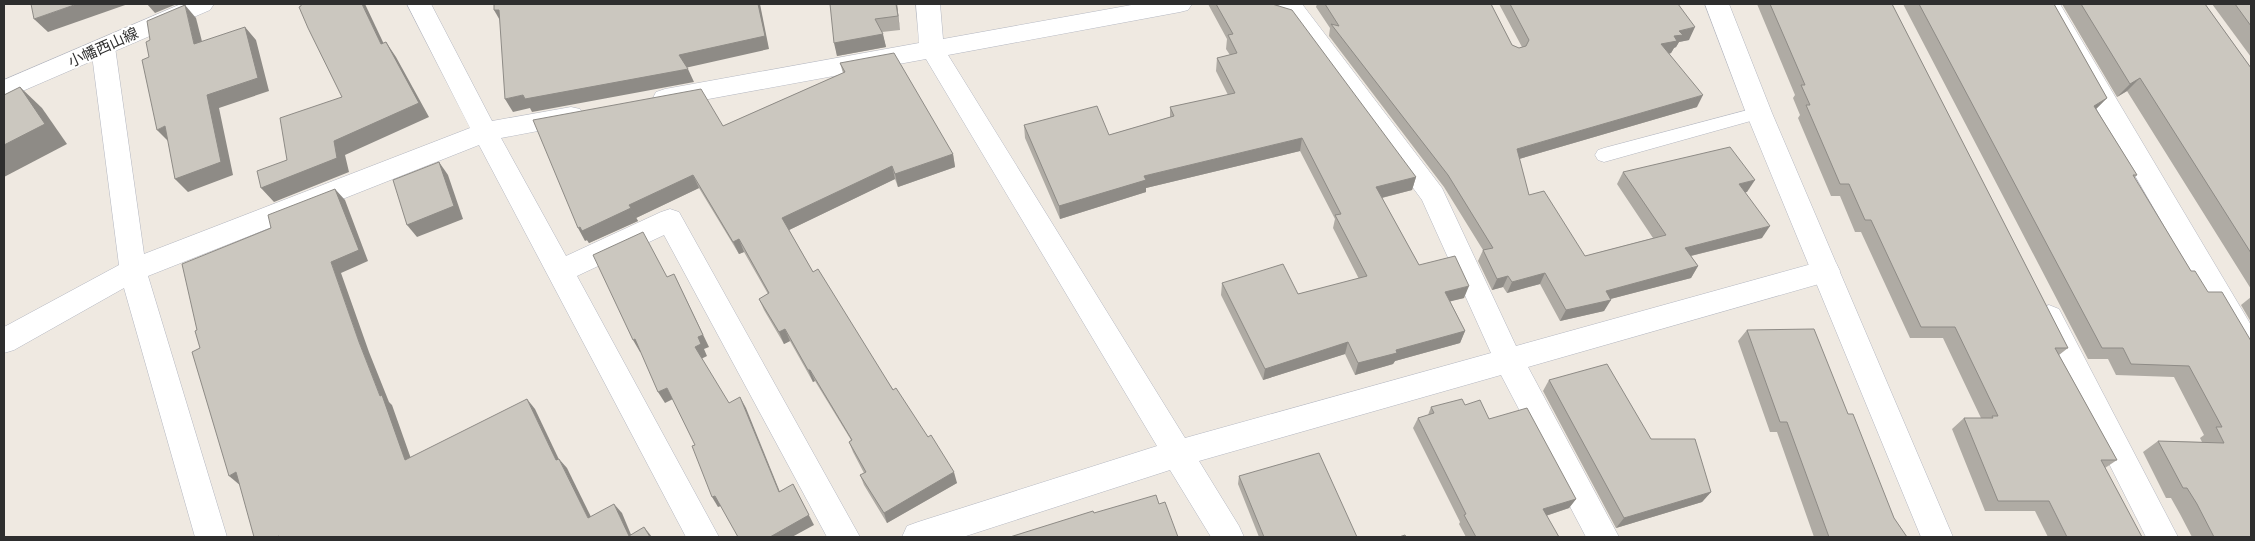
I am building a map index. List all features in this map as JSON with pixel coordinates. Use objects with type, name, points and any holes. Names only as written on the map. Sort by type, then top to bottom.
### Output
[{"type":"street","name":"小幡西山線","points":[[4,90],[202,4]]},
{"type":"street","points":[[419,4],[485,132],[703,537]]},
{"type":"street","points":[[928,4],[932,49],[1228,537]]},
{"type":"street","points":[[640,103],[1180,4]]},
{"type":"street","points":[[1290,4],[1433,195],[1509,361],[1602,537]]},
{"type":"street","points":[[1717,4],[1759,113],[1937,537]]},
{"type":"street","points":[[2048,4],[2251,350]]},
{"type":"street","points":[[103,47],[133,270],[212,537]]},
{"type":"street","points":[[4,341],[133,270],[485,132],[592,112]]},
{"type":"street","points":[[560,272],[670,220],[844,537]]},
{"type":"street","points":[[918,537],[1176,454],[1826,271]]},
{"type":"street","points":[[2039,297],[2162,537]]},
{"type":"lane","points":[[1604,155],[1759,113]]},
{"type":"building","points":[[31,4],[77,4],[34,19]]},
{"type":"building","points":[[301,4],[362,4],[381,44],[386,42],[419,103],[334,141],[337,158],[261,188],[257,171],[287,160],[280,118],[342,97],[308,28],[299,7]]},
{"type":"building","points":[[494,4],[758,4],[765,36],[679,55],[688,69],[525,99],[523,95],[505,99],[499,10],[494,10]]},
{"type":"building","points":[[830,4],[896,4],[898,16],[875,19],[883,34],[834,43]]},
{"type":"building","points":[[1216,4],[1272,4],[1292,10],[1416,177],[1376,187],[1419,265],[1455,256],[1469,286],[1445,292],[1465,331],[1396,350],[1397,353],[1358,363],[1348,342],[1265,369],[1222,283],[1283,264],[1298,294],[1367,276],[1335,215],[1341,214],[1302,138],[1144,176],[1146,180],[1059,206],[1024,125],[1097,106],[1109,135],[1174,116],[1170,107],[1235,93],[1217,58],[1237,53],[1228,35],[1233,34]]},
{"type":"building","points":[[1325,4],[1491,4],[1512,45],[1519,48],[1526,46],[1529,40],[1510,4],[1678,4],[1695,27],[1679,31],[1683,35],[1674,36],[1677,41],[1661,44],[1703,95],[1517,149],[1529,195],[1544,191],[1585,256],[1666,235],[1623,172],[1730,147],[1755,180],[1739,184],[1770,226],[1685,248],[1698,266],[1606,291],[1611,300],[1566,310],[1545,273],[1512,282],[1508,276],[1497,279],[1483,250],[1493,248],[1448,175],[1331,24],[1339,26]]},
{"type":"building","points":[[1770,4],[1892,4],[2068,348],[2055,348],[2117,460],[2101,460],[2142,537],[2067,537],[2049,501],[1998,501],[1964,418],[1993,418],[1992,416],[1998,416],[1955,327],[1921,327],[1871,220],[1865,220],[1849,184],[1840,184],[1806,105],[1810,105],[1801,85],[1805,85]]},
{"type":"building","points":[[1919,4],[2054,4],[2107,98],[2094,106],[2137,175],[2133,175],[2191,271],[2195,271],[2208,292],[2222,292],[2251,341],[2251,537],[2214,537],[2187,488],[2183,488],[2158,441],[2224,443],[2216,427],[2222,427],[2189,366],[2131,364],[2123,348],[2102,348]]},
{"type":"building","points":[[2081,4],[2205,4],[2251,68],[2251,253],[2140,78],[2130,84]]},
{"type":"building","points":[[2235,4],[2251,4],[2251,26]]},
{"type":"building","points":[[185,5],[194,44],[245,27],[258,78],[207,95],[221,162],[175,179],[165,126],[157,130],[142,60],[149,57],[146,42],[150,40],[147,21]]},
{"type":"building","points":[[894,53],[953,154],[895,174],[892,166],[782,218],[813,272],[818,269],[893,390],[896,388],[928,437],[931,435],[954,472],[884,513],[860,475],[866,472],[849,442],[852,440],[785,329],[779,332],[759,299],[769,293],[739,239],[733,242],[693,175],[629,205],[631,208],[582,231],[580,227],[578,228],[533,120],[701,89],[723,126],[845,72],[840,63]]},
{"type":"building","points":[[20,87],[45,124],[4,145],[4,95]]},
{"type":"building","points":[[439,162],[454,206],[407,225],[393,180]]},
{"type":"building","points":[[335,189],[359,250],[331,262],[359,342],[380,396],[382,395],[405,460],[527,399],[556,460],[559,459],[588,518],[614,504],[629,536],[644,527],[650,537],[254,537],[236,472],[229,476],[192,352],[200,348],[182,264],[271,228],[268,215]]},
{"type":"building","points":[[643,232],[667,277],[674,274],[703,335],[698,337],[701,344],[695,347],[729,403],[740,397],[779,492],[793,484],[809,515],[770,537],[738,537],[715,496],[712,497],[692,446],[695,445],[667,388],[658,392],[635,339],[633,340],[593,255]]},
{"type":"building","points":[[1814,329],[1848,414],[1853,414],[1894,518],[1907,537],[1829,537],[1787,422],[1780,422],[1747,330]]},
{"type":"building","points":[[1607,364],[1651,439],[1695,439],[1711,492],[1624,518],[1549,380]]},
{"type":"building","points":[[1462,399],[1465,405],[1480,400],[1489,419],[1527,408],[1576,499],[1543,509],[1559,537],[1476,537],[1418,418],[1434,413],[1431,407]]},
{"type":"building","points":[[1319,453],[1357,537],[1264,537],[1239,476]]},
{"type":"building","points":[[1156,495],[1159,504],[1165,502],[1178,537],[1010,537],[1093,511],[1094,513]]}]
